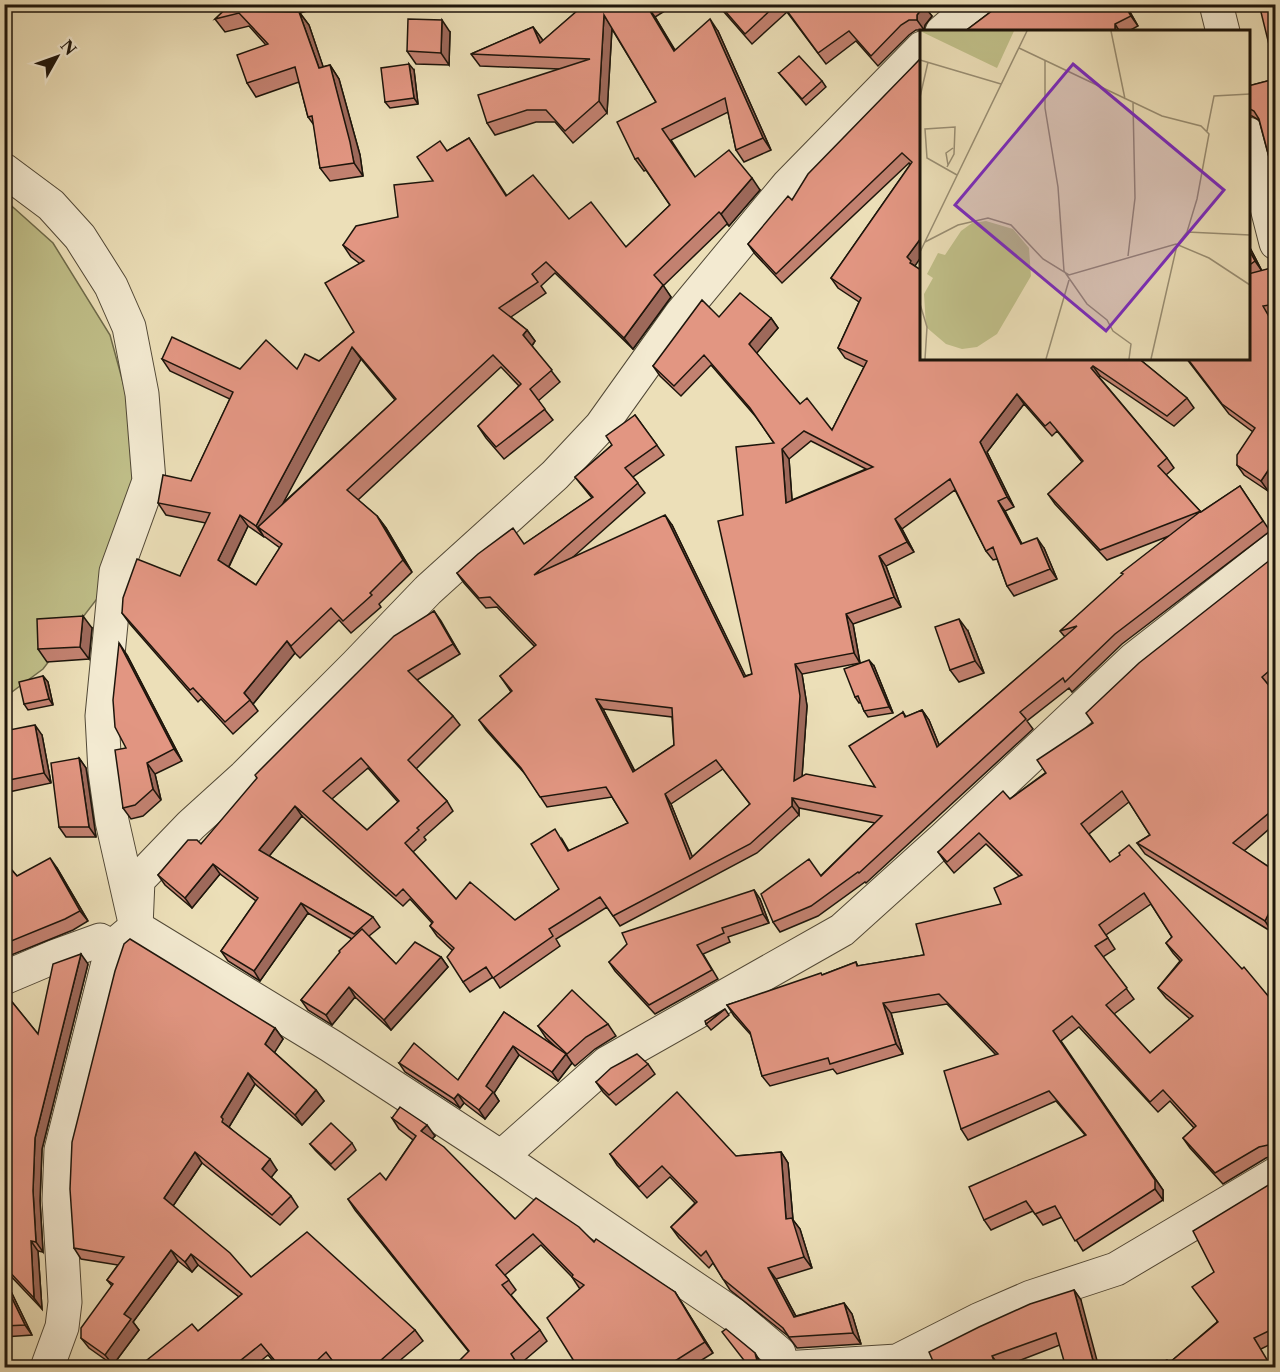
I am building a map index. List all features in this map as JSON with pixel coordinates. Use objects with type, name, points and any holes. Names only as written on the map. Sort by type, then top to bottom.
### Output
[{"type":"street","points":[[944,30],[975,4]]},
{"type":"street","points":[[1216,4],[1222,30]]},
{"type":"street","points":[[47,1368],[62,1327],[65,1302],[59,1200],[61,1150],[124,937],[138,880],[191,825],[244,777],[348,673],[428,590],[570,459],[601,426],[681,314],[788,186],[920,49]]},
{"type":"street","points":[[1250,142],[1275,243]]},
{"type":"street","points":[[4,170],[51,205],[80,237],[111,286],[129,327],[142,394],[149,481],[116,572],[102,716],[105,772],[124,937]]},
{"type":"street","points":[[501,1156],[607,1063],[842,930],[944,838],[1134,659],[1275,548]]},
{"type":"street","points":[[4,978],[100,940],[124,937],[331,1046],[501,1156],[735,1315],[779,1353],[783,1368],[900,1364],[978,1320],[1031,1297],[1116,1269],[1275,1174]]},
{"type":"shaded area","points":[[5,200],[53,243],[110,335],[133,419],[132,504],[103,591],[43,669],[5,697]]},
{"type":"building","points":[[231,4],[270,4],[246,11],[299,12],[319,68],[330,65],[354,163],[320,168],[312,116],[308,117],[295,67],[247,83],[237,55],[268,44],[239,13],[215,19]]},
{"type":"building","points":[[585,4],[649,4],[647,6],[674,51],[710,19],[763,138],[736,150],[725,98],[662,129],[695,177],[729,150],[752,178],[721,214],[719,212],[654,275],[663,285],[624,338],[546,262],[532,274],[538,282],[499,308],[527,330],[523,335],[552,370],[530,389],[545,409],[496,447],[478,426],[521,384],[493,355],[347,490],[377,516],[403,560],[370,593],[372,595],[343,621],[331,608],[291,646],[287,641],[244,693],[250,700],[225,722],[193,688],[190,690],[122,613],[123,598],[137,559],[180,576],[210,513],[158,503],[163,475],[191,481],[233,392],[162,359],[172,337],[240,369],[266,340],[297,369],[305,354],[319,361],[354,332],[325,283],[364,261],[343,245],[356,226],[398,217],[394,185],[433,181],[417,157],[440,141],[447,151],[469,138],[506,196],[533,175],[569,219],[591,202],[626,247],[670,205],[638,158],[635,159],[617,122],[656,102],[604,15],[599,101],[565,131],[546,110],[527,110],[487,123],[478,95],[590,59],[471,54],[533,27],[540,43]],"holes":[[[352,347],[396,399],[258,527],[282,544],[256,585],[218,560],[240,515],[256,526]]]},
{"type":"building","points":[[719,4],[777,4],[745,34]]},
{"type":"building","points":[[782,4],[923,4],[924,6],[917,15],[917,20],[909,20],[901,25],[871,56],[849,31],[818,53]]},
{"type":"building","points":[[989,4],[1124,4],[1131,16],[1115,24],[1115,30],[967,30],[993,10]]},
{"type":"building","points":[[1259,4],[1275,4],[1275,69]]},
{"type":"building","points":[[408,19],[442,20],[441,53],[407,51]]},
{"type":"building","points":[[799,56],[822,81],[802,99],[779,73]]},
{"type":"building","points":[[920,59],[920,239],[907,257],[910,263],[920,269],[920,360],[1140,360],[1187,398],[1167,416],[1093,366],[1091,368],[1167,458],[1158,466],[1201,512],[1240,486],[1263,521],[1115,634],[1065,682],[1063,678],[1020,712],[1026,719],[859,873],[811,906],[773,922],[761,894],[809,859],[821,876],[882,816],[792,798],[792,806],[750,844],[613,916],[600,897],[549,929],[553,936],[493,978],[486,967],[463,982],[447,957],[454,948],[430,926],[433,922],[403,889],[396,896],[295,806],[259,850],[373,917],[354,934],[301,903],[254,971],[221,951],[258,898],[213,864],[185,898],[158,875],[188,840],[197,840],[201,844],[257,778],[255,775],[394,636],[434,611],[453,644],[408,671],[453,716],[408,760],[447,801],[417,828],[419,830],[405,843],[456,899],[470,882],[515,920],[559,889],[531,844],[555,829],[568,851],[628,823],[606,787],[540,797],[521,768],[479,720],[512,691],[500,676],[536,645],[490,597],[479,598],[457,573],[513,528],[524,544],[593,497],[575,477],[612,445],[606,436],[635,415],[657,445],[625,468],[638,483],[534,575],[665,515],[744,677],[752,674],[718,521],[743,515],[736,447],[774,443],[750,408],[704,355],[674,386],[653,366],[702,300],[719,317],[740,293],[771,318],[749,344],[800,404],[807,398],[832,430],[867,361],[838,348],[861,298],[831,278],[912,162],[902,153],[776,274],[748,244],[788,196],[792,200],[808,174]],"holes":[[[1017,394],[1045,426],[1050,422],[1083,461],[1048,494],[1100,550],[1200,511],[1121,573],[1123,574],[1060,631],[1077,626],[937,747],[922,710],[905,717],[903,712],[849,746],[875,787],[806,774],[794,781],[800,696],[795,664],[854,653],[846,614],[894,597],[879,556],[907,542],[895,519],[950,479],[986,551],[993,547],[1007,586],[1050,569],[1037,538],[1021,544],[998,501],[1007,497],[980,442]],[[804,431],[873,467],[786,503],[782,449]],[[596,699],[672,708],[674,745],[633,772]],[[361,758],[399,801],[367,830],[323,791]],[[716,760],[750,804],[690,859],[665,794]]]},
{"type":"building","points":[[409,64],[414,98],[385,102],[381,68]]},
{"type":"building","points":[[1275,79],[1274,176],[1259,119],[1250,109],[1250,85]]},
{"type":"building","points":[[1250,252],[1255,261],[1250,265]]},
{"type":"building","points":[[1275,267],[1275,304],[1263,306],[1275,327],[1275,469],[1271,466],[1261,481],[1237,465],[1237,455],[1255,428],[1222,404],[1189,360],[1250,360],[1250,273]]},
{"type":"building","points":[[1275,556],[1275,666],[1262,677],[1275,693],[1275,808],[1233,843],[1275,871],[1275,916],[1270,911],[1265,921],[1137,843],[1150,835],[1122,791],[1081,824],[1110,862],[1129,845],[1242,969],[1244,967],[1269,997],[1275,993],[1275,1147],[1268,1145],[1259,1147],[1215,1173],[1183,1138],[1196,1126],[1163,1090],[1150,1102],[1072,1016],[1053,1031],[1155,1180],[1155,1189],[1075,1241],[1055,1206],[1035,1214],[1026,1201],[984,1220],[969,1187],[1086,1135],[1049,1091],[961,1129],[944,1071],[998,1054],[939,994],[883,1003],[896,1044],[830,1064],[828,1058],[762,1076],[750,1032],[727,1005],[856,962],[857,966],[924,955],[916,924],[1001,904],[994,888],[1022,875],[979,833],[947,862],[938,852],[1003,791],[1010,799],[1046,773],[1037,760],[1093,723],[1086,713],[1139,663]],"holes":[[[1144,893],[1172,937],[1166,943],[1182,960],[1158,988],[1193,1016],[1150,1053],[1106,1005],[1127,988],[1095,946],[1108,938],[1099,925]]]},
{"type":"building","points":[[83,616],[80,647],[38,649],[37,619]]},
{"type":"building","points":[[959,619],[975,661],[950,670],[935,627]]},
{"type":"building","points":[[119,643],[174,749],[147,763],[153,789],[135,805],[123,808],[115,750],[126,748],[115,727],[113,700]]},
{"type":"building","points":[[869,660],[889,707],[864,711],[858,696],[855,697],[844,669]]},
{"type":"building","points":[[43,676],[49,699],[24,704],[19,682]]},
{"type":"building","points":[[35,725],[44,773],[4,781],[4,731]]},
{"type":"building","points":[[79,758],[89,827],[59,827],[51,763]]},
{"type":"building","points":[[50,858],[80,911],[4,944],[4,861],[17,876]]},
{"type":"building","points":[[754,890],[763,914],[722,928],[724,933],[697,945],[712,970],[649,1005],[609,962],[627,944],[622,933]]},
{"type":"building","points":[[362,929],[396,964],[415,942],[441,957],[384,1020],[349,987],[326,1015],[301,1000],[339,951]]},
{"type":"building","points":[[130,939],[275,1028],[265,1044],[316,1090],[295,1115],[248,1073],[221,1117],[222,1122],[270,1159],[262,1169],[291,1196],[272,1215],[195,1152],[164,1198],[230,1253],[251,1277],[307,1232],[415,1330],[372,1368],[338,1368],[326,1352],[309,1368],[281,1368],[261,1344],[231,1368],[137,1368],[192,1324],[198,1331],[242,1294],[191,1254],[185,1262],[171,1250],[124,1314],[131,1319],[105,1355],[81,1338],[81,1328],[113,1284],[107,1280],[124,1257],[74,1248],[70,1189],[72,1142],[115,971],[124,944]]},
{"type":"building","points":[[81,954],[35,1138],[33,1191],[36,1242],[31,1241],[34,1298],[4,1266],[4,992],[38,1034],[53,964]]},
{"type":"building","points":[[572,990],[608,1024],[586,1037],[567,1054],[538,1026]]},
{"type":"building","points":[[725,1009],[706,1024],[705,1021]]},
{"type":"building","points":[[504,1012],[566,1054],[552,1072],[513,1046],[486,1086],[493,1092],[479,1110],[458,1094],[454,1099],[399,1063],[414,1043],[458,1080]]},
{"type":"building","points":[[637,1054],[648,1064],[609,1095],[596,1082],[611,1068]]},
{"type":"building","points":[[677,1092],[736,1156],[781,1152],[786,1219],[792,1218],[804,1257],[768,1268],[794,1317],[844,1303],[853,1333],[789,1337],[783,1328],[723,1279],[706,1251],[701,1256],[671,1227],[697,1202],[662,1166],[639,1187],[610,1154]]},
{"type":"building","points":[[400,1107],[427,1125],[421,1131],[444,1147],[515,1219],[536,1198],[579,1227],[594,1242],[596,1239],[675,1292],[705,1342],[664,1368],[575,1368],[577,1366],[547,1318],[584,1285],[572,1277],[573,1275],[533,1234],[496,1265],[509,1280],[502,1285],[540,1330],[511,1354],[520,1368],[452,1368],[469,1351],[348,1199],[380,1173],[386,1180],[416,1136],[392,1118]]},
{"type":"building","points":[[331,1123],[352,1143],[331,1164],[310,1144]]},
{"type":"building","points":[[1275,1181],[1275,1328],[1254,1338],[1272,1368],[1150,1368],[1167,1360],[1169,1363],[1218,1322],[1192,1287],[1214,1272],[1193,1231]]},
{"type":"building","points":[[4,1282],[25,1325],[4,1326]]},
{"type":"building","points":[[1074,1290],[1095,1368],[1066,1368],[1056,1333],[992,1356],[997,1368],[936,1368],[929,1352],[1030,1304]]},
{"type":"building","points":[[726,1329],[755,1353],[759,1368],[750,1368],[722,1332]]}]
